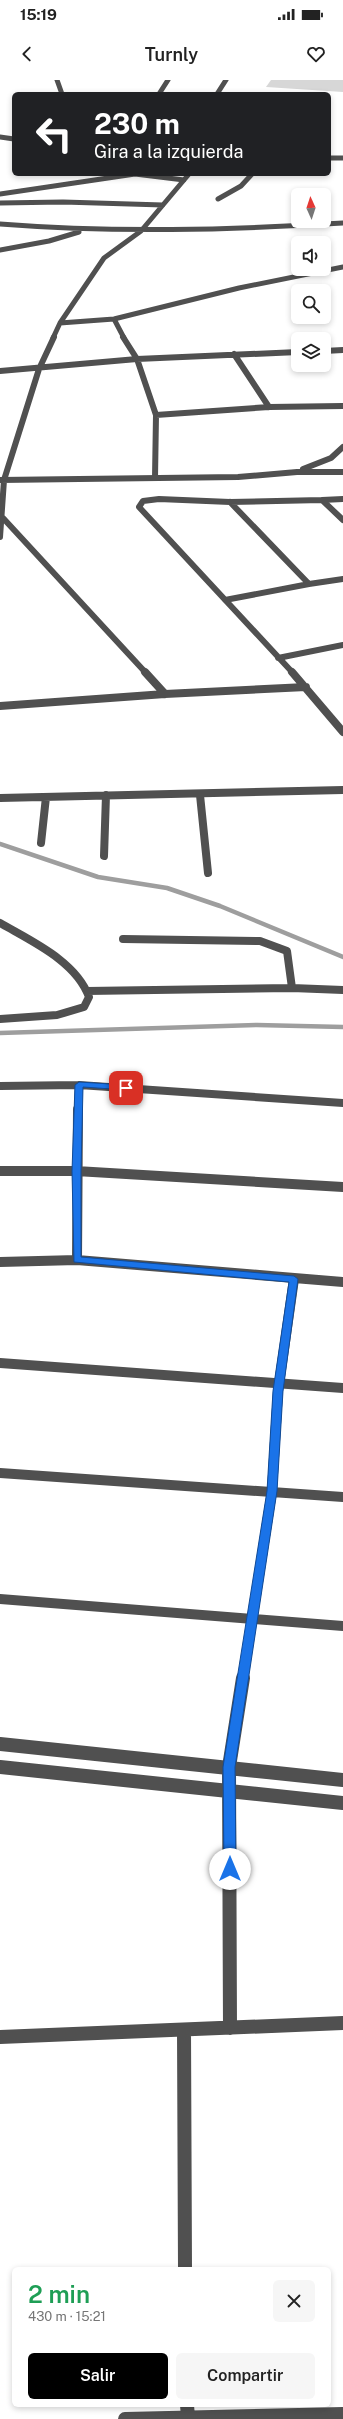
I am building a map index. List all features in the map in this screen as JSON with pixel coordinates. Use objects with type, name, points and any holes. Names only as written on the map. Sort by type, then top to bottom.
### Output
[{"type":"street","points":[[57,80],[61,92]]},
{"type":"street","points":[[159,92],[168,80]]},
{"type":"street","points":[[218,92],[226,80]]},
{"type":"street","points":[[0,137],[12,139]]},
{"type":"street","points":[[331,158],[343,158]]},
{"type":"street","points":[[0,194],[122,176]]},
{"type":"street","points":[[151,176],[184,180]]},
{"type":"street","points":[[0,537],[3,518],[2,480],[39,369],[60,323],[104,258],[141,230],[187,176]]},
{"type":"street","points":[[218,199],[241,186],[250,176]]},
{"type":"street","points":[[60,177],[68,184]]},
{"type":"street","points":[[0,203],[63,202],[163,205]]},
{"type":"street","points":[[0,224],[88,229],[193,231],[343,223]]},
{"type":"street","points":[[0,250],[49,241],[88,229]]},
{"type":"street","points":[[60,323],[114,319],[239,288],[343,267]]},
{"type":"street","points":[[114,319],[117,327],[137,359],[156,414],[155,478]]},
{"type":"street","points":[[331,350],[343,350]]},
{"type":"street","points":[[0,371],[39,369],[137,359],[291,352]]},
{"type":"street","points":[[234,354],[269,407]]},
{"type":"street","points":[[156,414],[269,407],[343,406]]},
{"type":"street","points":[[298,472],[331,458],[343,447]]},
{"type":"street","points":[[331,458],[343,468]]},
{"type":"street","points":[[2,480],[238,477],[298,472],[343,472]]},
{"type":"street","points":[[343,499],[230,502],[159,499],[143,502],[139,507],[306,687],[343,732]]},
{"type":"street","points":[[322,500],[343,520]]},
{"type":"street","points":[[230,502],[309,584]]},
{"type":"street","points":[[3,518],[165,694]]},
{"type":"street","points":[[225,600],[343,579]]},
{"type":"street","points":[[278,658],[343,645]]},
{"type":"street","points":[[0,706],[165,694],[306,687]]},
{"type":"street","points":[[0,798],[106,795],[200,795],[343,790]]},
{"type":"street","points":[[104,856],[106,795]]},
{"type":"street","points":[[200,795],[208,873]]},
{"type":"street","points":[[41,843],[46,797]]},
{"type":"street","points":[[0,923],[51,952],[75,974],[87,992],[87,1003],[76,1012],[43,1017],[0,1019]]},
{"type":"street","points":[[123,939],[260,941],[271,944],[287,951],[292,988]]},
{"type":"street","points":[[87,992],[292,988],[343,990]]},
{"type":"street","points":[[0,1086],[79,1085],[343,1103]]},
{"type":"street","points":[[77,1260],[76,1171],[79,1085]]},
{"type":"street","points":[[0,1171],[76,1171],[343,1187]]},
{"type":"street","points":[[0,1262],[77,1260],[343,1282]]},
{"type":"street","points":[[230,2028],[229,1767],[272,1491],[279,1383],[294,1279]]},
{"type":"street","points":[[0,1363],[343,1388]]},
{"type":"street","points":[[0,1473],[343,1497]]},
{"type":"street","points":[[0,1599],[343,1626]]},
{"type":"street","points":[[0,1744],[343,1780]]},
{"type":"street","points":[[0,1767],[343,1803]]},
{"type":"street","points":[[0,2037],[343,2023]]},
{"type":"street","points":[[184,2030],[185,2267]]},
{"type":"street","points":[[126,2419],[188,2411],[343,2414]]},
{"type":"shaded area","points":[[271,80],[343,80],[343,92],[266,87]]},
{"type":"waterway","points":[[0,844],[98,877],[167,888],[220,906],[343,957]]},
{"type":"waterway","points":[[0,1033],[257,1025],[343,1027]]},
{"type":"route","points":[[126,1088],[79,1085],[76,1171],[77,1260],[294,1279],[278,1391],[272,1491],[229,1767],[230,1869]]}]
